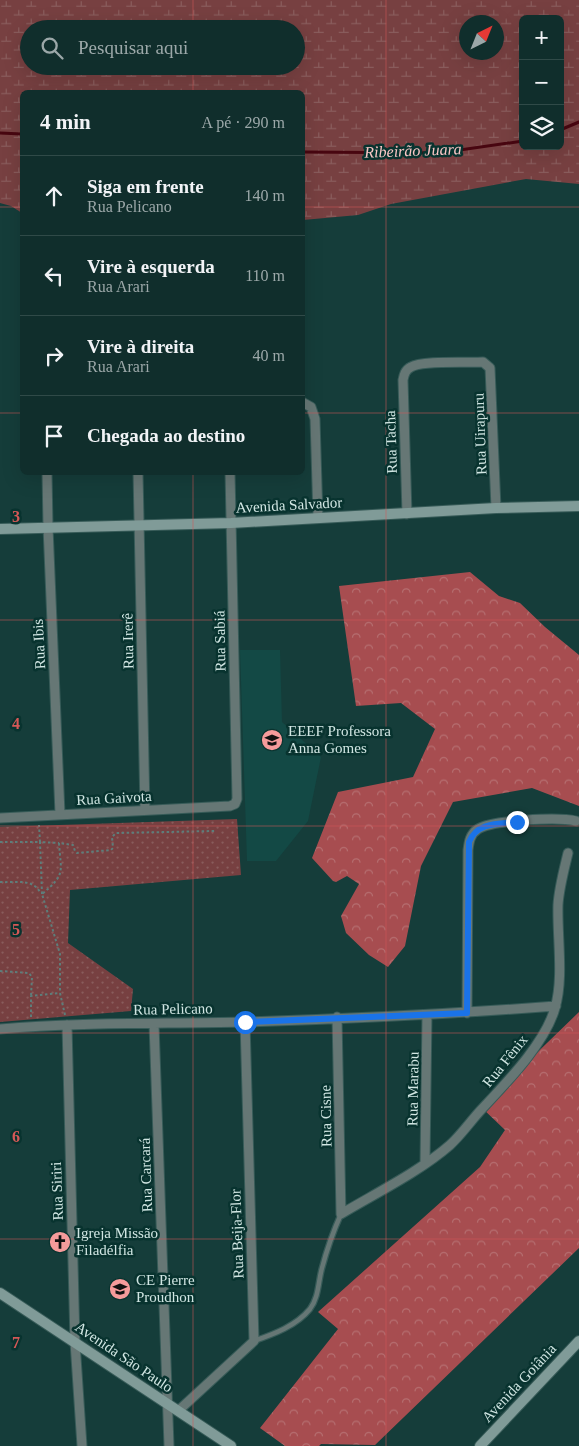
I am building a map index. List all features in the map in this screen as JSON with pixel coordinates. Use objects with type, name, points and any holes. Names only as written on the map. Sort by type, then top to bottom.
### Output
[{"type":"street","name":"Rua Tacha","points":[[407,514],[403,380],[408,369],[412,366],[423,364],[482,362]]},
{"type":"street","name":"Rua Uirapuru","points":[[482,362],[489,366],[491,370],[496,508]]},
{"type":"street","points":[[305,404],[310,407],[315,419],[318,518]]},
{"type":"street","name":"Rua Ibis","points":[[47,475],[60,814]]},
{"type":"street","name":"Rua Irerê","points":[[138,475],[145,810]]},
{"type":"street","name":"Rua Sabiá","points":[[230,475],[237,799],[235,804],[230,806]]},
{"type":"street","name":"Avenida Salvador","points":[[0,529],[231,523],[496,508],[579,506]]},
{"type":"street","name":"Rua Gaivota","points":[[0,818],[230,806]]},
{"type":"street","points":[[467,1013],[468,850],[472,834],[483,826],[544,819],[576,821]]},
{"type":"street","name":"Rua Fênix","points":[[341,1214],[425,1163],[450,1145],[512,1076],[542,1036],[556,1006],[559,974],[558,904],[561,880],[568,853]]},
{"type":"street","name":"Rua Pelicano","points":[[0,1029],[32,1026],[245,1022],[427,1015],[556,1006]]},
{"type":"street","name":"Rua Marabu","points":[[425,1163],[427,1015]]},
{"type":"street","name":"Rua Cisne","points":[[337,1017],[341,1214]]},
{"type":"street","name":"Rua Beija-Flor","points":[[245,1022],[254,1341]]},
{"type":"street","name":"Rua Carcará","points":[[154,1024],[169,1446]]},
{"type":"street","name":"Rua Siriri","points":[[66,1025],[75,1342],[82,1446]]},
{"type":"street","name":"Avenida São Paulo","points":[[0,1293],[231,1446]]},
{"type":"street","points":[[178,1411],[254,1341]]},
{"type":"street","name":"Avenida Goiânia","points":[[480,1446],[579,1341]]},
{"type":"lane","points":[[254,1341],[280,1332],[310,1309],[316,1297],[326,1251],[341,1214]]},
{"type":"path","points":[[39,816],[42,894],[60,954],[60,993],[66,1025]]},
{"type":"path","points":[[0,842],[60,843],[73,845],[77,852],[111,850],[113,848],[112,837],[116,833],[215,831]]},
{"type":"path","points":[[42,894],[60,876],[60,843]]},
{"type":"path","points":[[0,882],[34,884],[42,894]]},
{"type":"path","points":[[0,972],[29,973],[32,977],[32,1026]]},
{"type":"path","points":[[31,996],[60,993]]},
{"type":"shaded area","name":"EEEF Professora Anna Gomes","points":[[240,650],[280,650],[282,722],[321,757],[308,821],[276,861],[247,861]]},
{"type":"green space","points":[[0,0],[579,0],[579,184],[526,179],[391,204],[358,215],[305,220],[305,90],[20,90],[20,212],[11,206],[0,203]]},
{"type":"green space","points":[[470,572],[499,596],[520,603],[579,655],[579,806],[532,788],[453,802],[421,866],[405,946],[388,967],[369,955],[346,933],[341,916],[359,884],[347,876],[336,882],[333,881],[312,858],[338,792],[413,777],[435,729],[401,703],[356,706],[339,586]]},
{"type":"green space","points":[[237,819],[241,875],[70,890],[68,943],[133,989],[131,1011],[0,1022],[0,827]]},
{"type":"green space","points":[[579,1012],[579,1248],[375,1445],[321,1444],[319,1446],[285,1446],[260,1428],[338,1329],[318,1312],[480,1167],[505,1130],[481,1107]]},
{"type":"waterway","name":"Ribeirão Juara","points":[[564,128],[579,122]]},
{"type":"waterway","name":"Ribeirão Juara","points":[[0,133],[20,134]]},
{"type":"waterway","name":"Ribeirão Juara","points":[[305,152],[439,153],[519,142]]},
{"type":"place","name":"EEEF Professora Anna Gomes","points":[[272,740]]},
{"type":"place","name":"Igreja Missão Filadélfia","points":[[60,1242]]},
{"type":"place","name":"CE Pierre Proudhon","points":[[120,1289]]},
{"type":"route","points":[[245,1022],[467,1013],[469,842],[472,834],[483,826],[517,822]]}]
